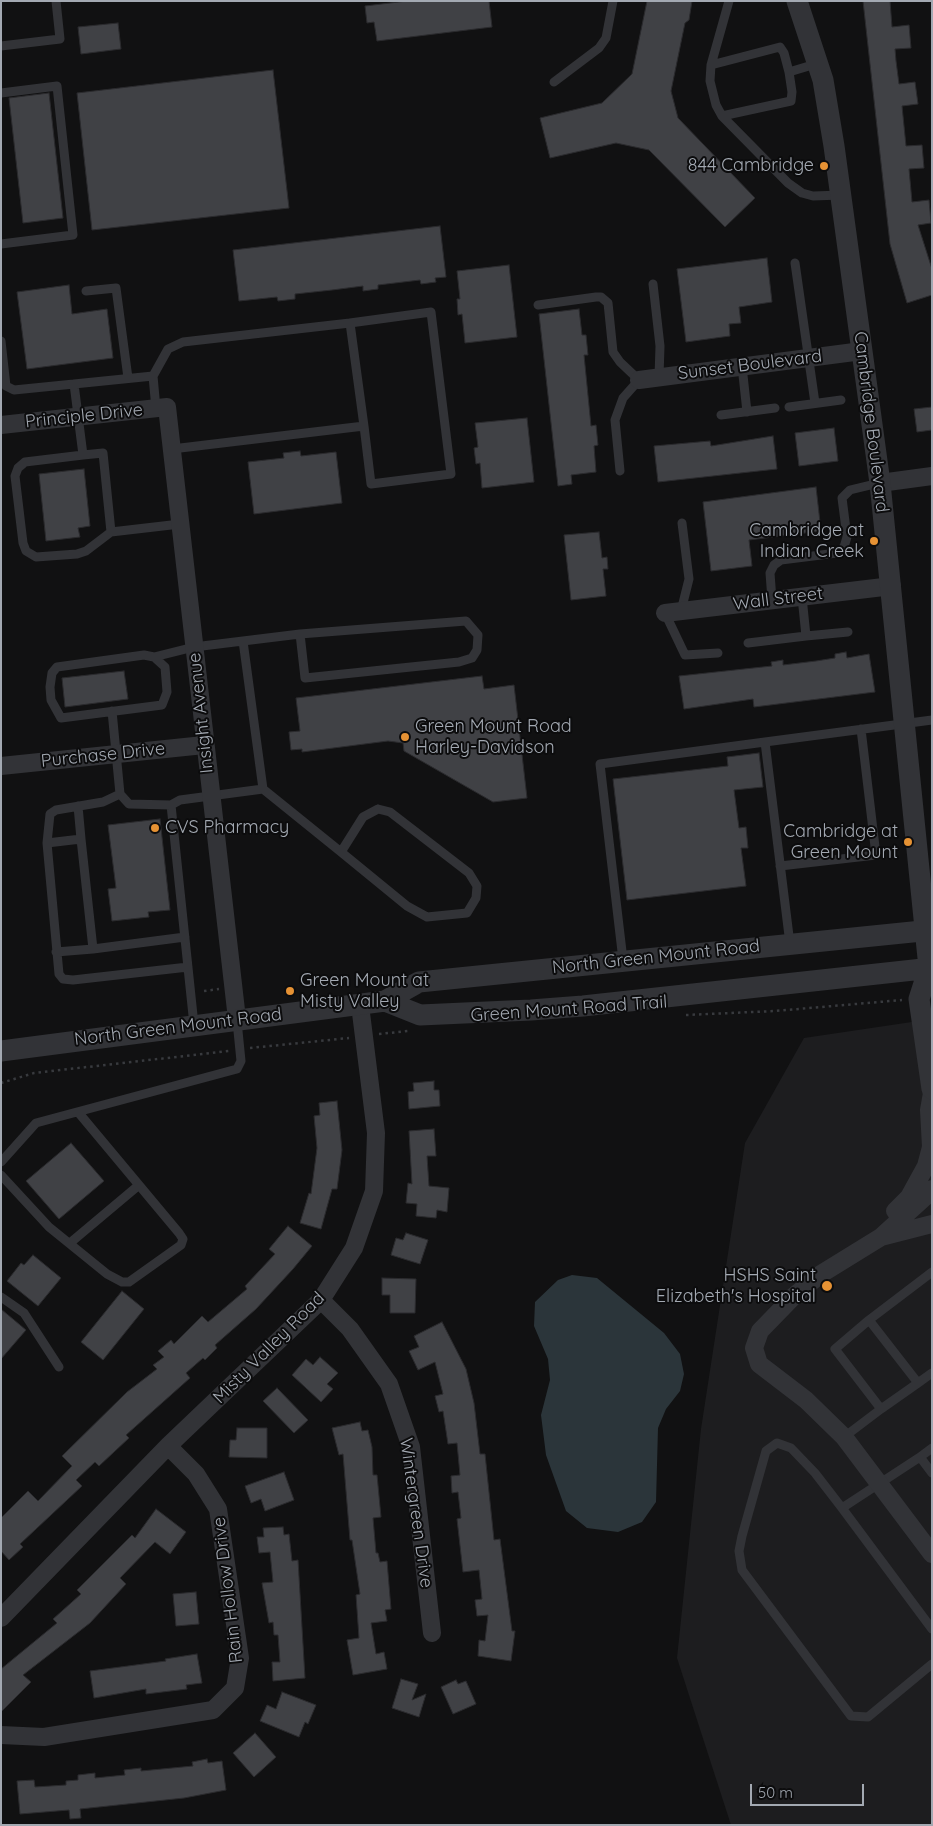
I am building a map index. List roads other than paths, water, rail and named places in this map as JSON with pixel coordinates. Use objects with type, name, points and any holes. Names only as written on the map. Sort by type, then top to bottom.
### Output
[{"type":"street","name":"Cambridge Boulevard","points":[[797,1],[819,63],[823,80],[841,195],[892,586],[905,723],[929,930],[931,970]]},
{"type":"street","name":"Sunset Boulevard","points":[[639,380],[862,351]]},
{"type":"street","name":"Principle Drive","points":[[1,425],[162,408]]},
{"type":"street","name":"Insight Avenue","points":[[162,408],[172,449],[204,745],[237,1019]]},
{"type":"street","points":[[880,483],[932,476]]},
{"type":"street","name":"Wall Street","points":[[673,612],[892,586]]},
{"type":"street","name":"Purchase Drive","points":[[1,766],[204,745]]},
{"type":"street","name":"North Green Mount Road","points":[[1,1051],[385,1001],[419,982],[929,930]]},
{"type":"street","points":[[385,1001],[420,1015],[539,1009],[931,970],[920,999],[932,1091],[929,1110],[931,1147],[926,1166],[909,1196],[897,1209],[872,1228],[860,1249]]},
{"type":"street","name":"Misty Valley Road","points":[[1,1618],[168,1446],[321,1300],[354,1248],[374,1191],[376,1133],[360,1005]]},
{"type":"street","points":[[932,1189],[881,1236],[821,1274],[794,1296],[760,1331],[754,1348],[759,1364],[806,1400],[844,1437],[932,1554]]},
{"type":"street","points":[[881,1236],[932,1224]]},
{"type":"street","name":"Wintergreen Drive","points":[[321,1300],[350,1329],[389,1384],[411,1447],[432,1633]]},
{"type":"street","name":"Rain Hollow Drive","points":[[1,1735],[44,1737],[213,1710],[234,1688],[240,1658],[218,1509],[196,1474],[168,1446]]},
{"type":"lane","points":[[1,46],[60,39],[56,1]]},
{"type":"lane","points":[[554,82],[599,48],[606,38],[613,1]]},
{"type":"lane","points":[[729,1],[711,65],[710,81],[716,105],[722,116],[788,183],[802,193],[813,196],[841,195]]},
{"type":"lane","points":[[711,65],[780,47],[784,53],[789,72],[792,92],[791,100],[722,116]]},
{"type":"lane","points":[[789,72],[819,63]]},
{"type":"lane","points":[[1,93],[57,86],[73,235],[1,244]]},
{"type":"lane","points":[[795,263],[815,403]]},
{"type":"lane","points":[[653,284],[660,346],[659,377]]},
{"type":"lane","points":[[86,291],[116,288],[128,378]]},
{"type":"lane","points":[[538,305],[596,297],[608,303],[613,352],[620,362],[639,380],[623,398],[615,420],[620,472]]},
{"type":"lane","points":[[162,408],[153,376],[168,349],[183,342],[430,312],[451,474],[371,484],[350,323]]},
{"type":"lane","points":[[1,341],[6,386],[14,390],[153,376]]},
{"type":"lane","points":[[742,366],[747,412]]},
{"type":"lane","points":[[74,384],[83,455]]},
{"type":"lane","points":[[789,407],[841,400]]},
{"type":"lane","points":[[721,415],[774,408]]},
{"type":"lane","points":[[172,449],[364,426]]},
{"type":"lane","points":[[111,532],[103,453],[25,462],[18,468],[15,476],[23,543],[26,551],[36,557],[77,554],[86,551],[111,532],[180,524]]},
{"type":"lane","points":[[772,600],[770,573],[774,565],[781,560],[837,553],[844,547],[847,537],[842,498],[850,490],[880,483]]},
{"type":"lane","points":[[682,523],[689,578],[673,612],[685,655],[718,653]]},
{"type":"lane","points":[[802,596],[806,636]]},
{"type":"lane","points":[[154,657],[165,667],[168,692],[162,704],[61,718],[51,700],[52,673],[57,666],[144,655],[154,657],[194,647],[243,640],[300,634],[466,621],[478,635],[477,650],[472,658],[458,662],[305,678],[300,634]]},
{"type":"lane","points":[[748,643],[848,632]]},
{"type":"lane","points":[[243,640],[262,789],[407,906],[427,917],[467,912],[476,898],[477,886],[469,874],[390,812],[378,809],[363,817],[341,852]]},
{"type":"lane","points":[[112,711],[120,794],[129,804],[171,805],[180,800],[262,789]]},
{"type":"lane","points":[[623,960],[600,764],[932,720]]},
{"type":"lane","points":[[780,866],[876,854],[861,729]]},
{"type":"lane","points":[[765,742],[790,944]]},
{"type":"lane","points":[[120,794],[103,802],[56,810],[50,814],[48,843],[57,964],[63,979],[73,980],[188,967]]},
{"type":"lane","points":[[171,805],[194,1025]]},
{"type":"lane","points":[[78,806],[93,949]]},
{"type":"lane","points":[[48,843],[81,839]]},
{"type":"lane","points":[[56,952],[185,937]]},
{"type":"lane","points":[[1,1162],[36,1124],[237,1069],[241,1061],[237,1019]]},
{"type":"lane","points":[[1,1176],[49,1227],[106,1274],[125,1283],[183,1243],[179,1233],[78,1112]]},
{"type":"lane","points":[[70,1243],[139,1185]]},
{"type":"lane","points":[[882,1410],[834,1349],[932,1272]]},
{"type":"lane","points":[[1,1297],[24,1313],[59,1367]]},
{"type":"lane","points":[[869,1320],[918,1383]]},
{"type":"lane","points":[[844,1437],[932,1373]]},
{"type":"lane","points":[[932,1629],[815,1472],[791,1448],[777,1443],[766,1451],[739,1551],[742,1570],[851,1716],[868,1717],[932,1664]]},
{"type":"lane","points":[[842,1508],[932,1448]]},
{"type":"lane","points":[[920,1457],[932,1473]]},
{"type":"place","name":"844 Cambridge","points":[[824,166]]},
{"type":"place","name":"Cambridge at Indian Creek","points":[[874,541]]},
{"type":"place","name":"Green Mount Road Harley-Davidson","points":[[405,737]]},
{"type":"place","name":"CVS Pharmacy","points":[[155,828]]},
{"type":"place","name":"Cambridge at Green Mount","points":[[908,842]]},
{"type":"place","name":"Green Mount at Misty Valley","points":[[290,991]]},
{"type":"place","name":"HSHS Saint Elizabeth's Hospital","points":[[827,1286]]}]
